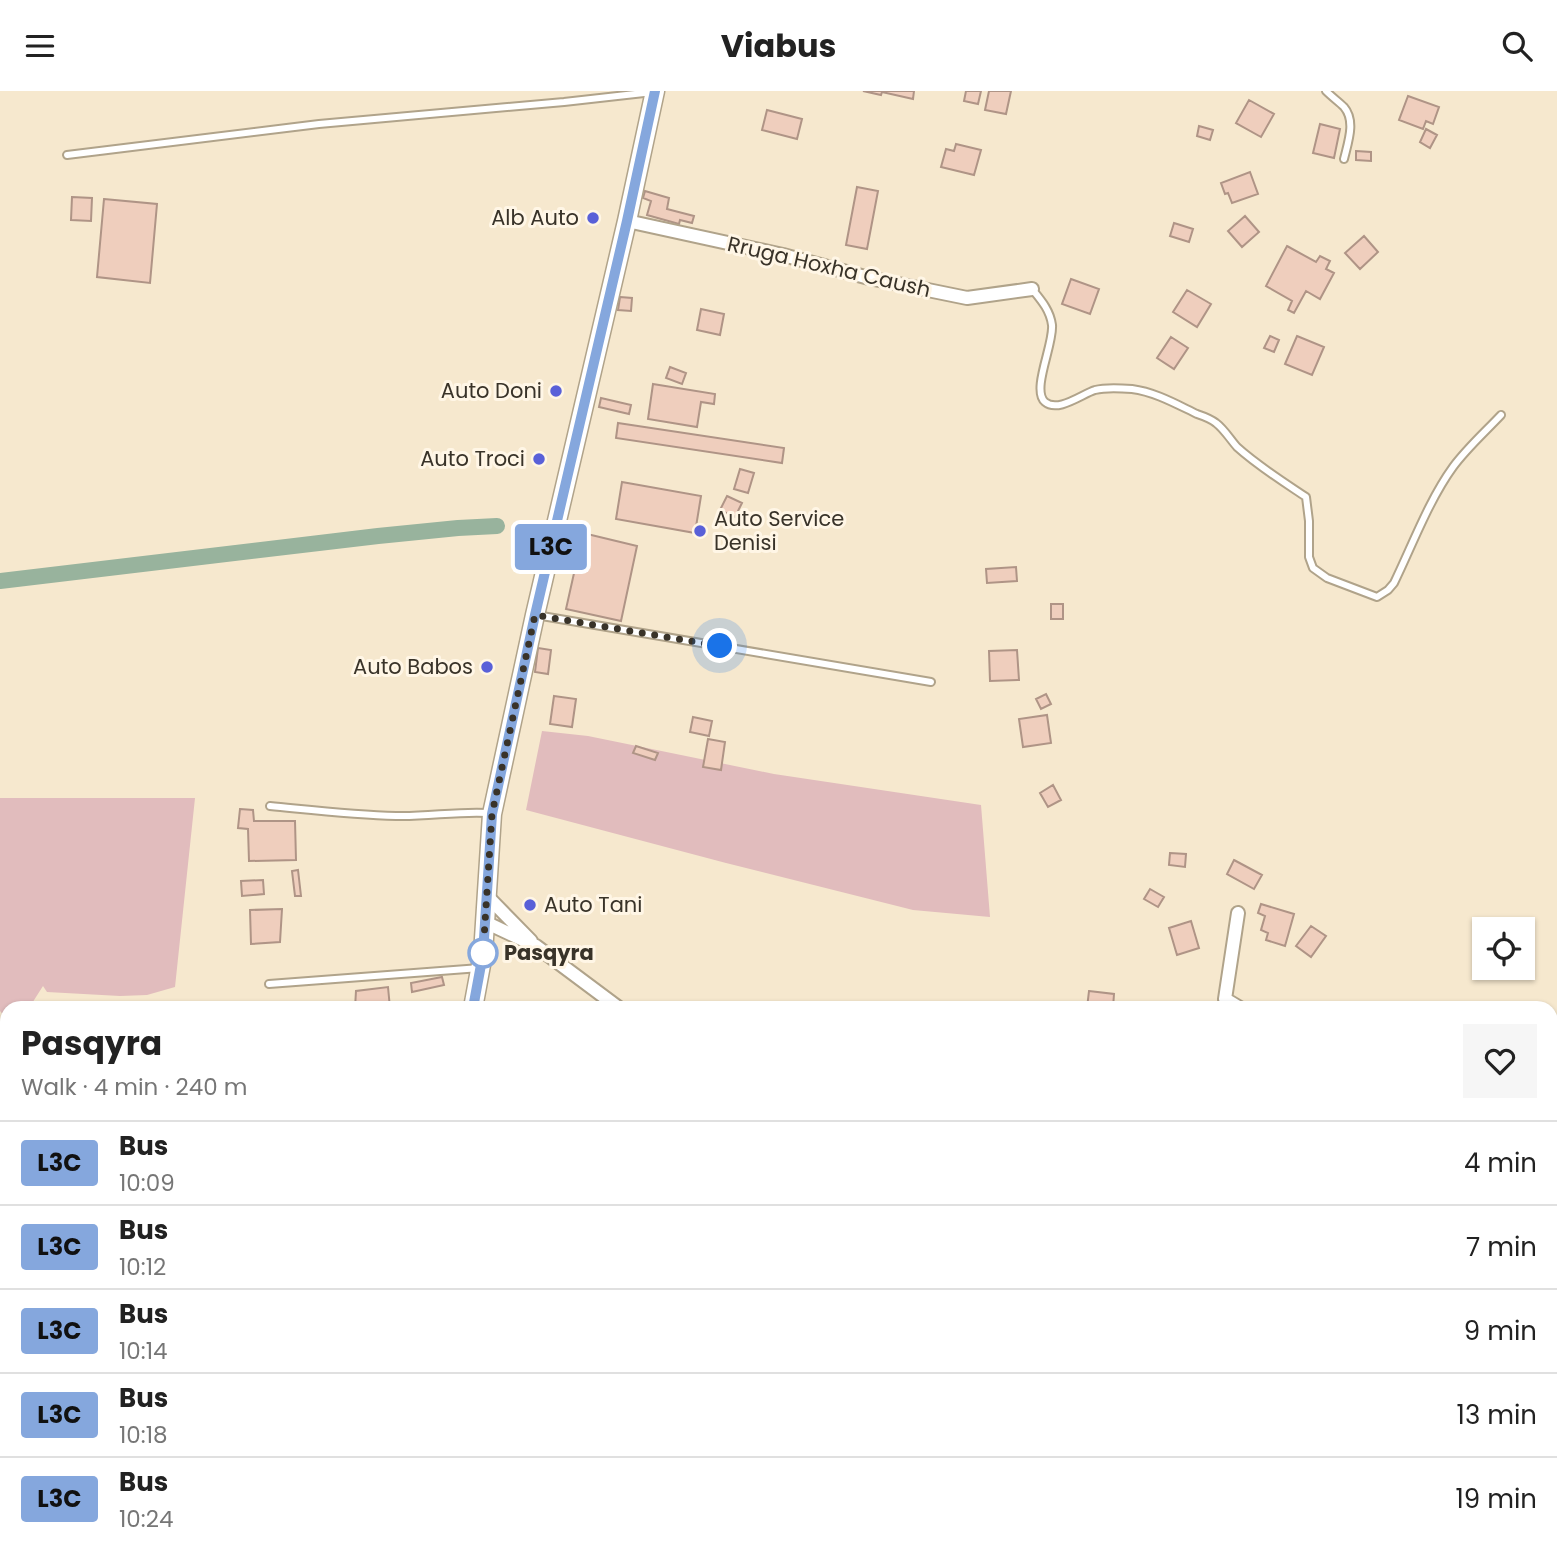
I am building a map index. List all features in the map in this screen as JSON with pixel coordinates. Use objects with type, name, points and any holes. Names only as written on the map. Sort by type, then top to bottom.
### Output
[{"type":"main road","points":[[474,1001],[481,968],[492,814],[655,92]]},
{"type":"street","name":"Rruga Hoxha Caush","points":[[627,221],[783,255],[869,278],[967,298],[1032,289]]},
{"type":"street","points":[[487,896],[536,946]]},
{"type":"street","points":[[1228,1001],[1225,999],[1238,913]]},
{"type":"street","points":[[485,922],[536,946],[610,1001]]},
{"type":"lane","points":[[1326,91],[1350,116],[1351,126],[1344,159]]},
{"type":"lane","points":[[67,155],[319,124],[655,92]]},
{"type":"lane","points":[[1032,289],[1048,309],[1053,327],[1041,383],[1040,395],[1045,402],[1060,405],[1095,390],[1132,389],[1152,394],[1216,423],[1269,474],[1306,497],[1309,557],[1313,568],[1327,578],[1377,597],[1394,583],[1452,469],[1501,415]]},
{"type":"lane","points":[[535,615],[931,682]]},
{"type":"lane","points":[[271,806],[396,816],[474,812],[492,814]]},
{"type":"lane","points":[[269,983],[481,968]]},
{"type":"shaded area","points":[[542,731],[588,736],[774,774],[981,805],[990,917],[913,910],[526,810]]},
{"type":"shaded area","points":[[0,798],[195,798],[175,987],[147,995],[120,996],[47,992],[43,986],[33,1001],[0,1001]]},
{"type":"building","points":[[863,91],[914,91],[913,99]]},
{"type":"building","points":[[966,91],[981,91],[978,104],[964,101]]},
{"type":"building","points":[[989,91],[1011,91],[1006,114],[985,110]]},
{"type":"building","points":[[1408,96],[1439,107],[1433,124],[1426,121],[1423,129],[1399,120]]},
{"type":"building","points":[[1249,100],[1274,114],[1261,137],[1236,123]]},
{"type":"building","points":[[767,110],[802,119],[797,139],[762,130]]},
{"type":"building","points":[[1320,124],[1340,129],[1334,158],[1313,153]]},
{"type":"building","points":[[1199,126],[1213,130],[1210,140],[1197,136]]},
{"type":"building","points":[[1426,129],[1437,135],[1430,148],[1420,142]]},
{"type":"building","points":[[956,144],[981,150],[974,175],[941,167],[946,149],[954,151]]},
{"type":"building","points":[[1356,151],[1371,152],[1371,161],[1356,160]]},
{"type":"building","points":[[1250,172],[1258,194],[1232,203],[1221,183]]},
{"type":"building","points":[[857,187],[878,191],[867,249],[846,245]]},
{"type":"building","points":[[645,191],[669,198],[667,209],[694,216],[692,223],[680,220],[679,224],[647,215],[651,201],[643,198]]},
{"type":"building","points":[[72,197],[92,198],[91,221],[71,220]]},
{"type":"building","points":[[104,199],[157,204],[150,283],[97,277]]},
{"type":"building","points":[[1245,216],[1259,232],[1242,247],[1228,231]]},
{"type":"building","points":[[1174,223],[1193,229],[1189,242],[1170,236]]},
{"type":"building","points":[[1364,236],[1378,252],[1360,269],[1345,253]]},
{"type":"building","points":[[1287,246],[1316,262],[1320,256],[1330,261],[1326,269],[1334,273],[1320,299],[1306,291],[1294,313],[1288,310],[1292,301],[1266,286]]},
{"type":"building","points":[[1071,279],[1099,289],[1090,314],[1062,304]]},
{"type":"building","points":[[1187,290],[1211,304],[1197,327],[1173,312]]},
{"type":"building","points":[[620,297],[632,298],[631,311],[618,310]]},
{"type":"building","points":[[701,309],[724,314],[720,335],[697,330]]},
{"type":"building","points":[[1270,336],[1279,340],[1274,352],[1264,348]]},
{"type":"building","points":[[1297,336],[1324,347],[1312,375],[1285,364]]},
{"type":"building","points":[[1171,337],[1188,348],[1174,369],[1157,358]]},
{"type":"building","points":[[670,367],[686,373],[682,384],[666,378]]},
{"type":"building","points":[[653,384],[715,394],[714,404],[701,402],[697,427],[648,419]]},
{"type":"building","points":[[601,398],[631,405],[629,414],[599,407]]},
{"type":"building","points":[[618,423],[784,448],[782,463],[616,438]]},
{"type":"building","points":[[740,469],[754,473],[748,493],[734,489]]},
{"type":"building","points":[[622,482],[701,496],[695,533],[616,519]]},
{"type":"building","points":[[727,496],[742,503],[735,517],[720,510]]},
{"type":"building","points":[[583,533],[637,546],[621,621],[566,609]]},
{"type":"building","points":[[1016,567],[1017,581],[987,583],[986,569]]},
{"type":"building","points":[[1051,604],[1063,604],[1063,619],[1051,619]]},
{"type":"building","points":[[538,648],[551,650],[548,674],[535,672]]},
{"type":"building","points":[[1017,650],[1019,680],[990,681],[989,651]]},
{"type":"building","points":[[1046,694],[1051,704],[1041,709],[1036,699]]},
{"type":"building","points":[[554,696],[576,699],[572,727],[550,724]]},
{"type":"building","points":[[1047,715],[1051,743],[1023,747],[1019,719]]},
{"type":"building","points":[[693,717],[712,721],[709,736],[690,732]]},
{"type":"building","points":[[708,739],[725,742],[721,770],[703,767]]},
{"type":"building","points":[[636,746],[658,753],[655,760],[633,753]]},
{"type":"building","points":[[1053,785],[1061,800],[1048,807],[1040,793]]},
{"type":"building","points":[[240,809],[253,810],[254,821],[295,821],[296,860],[249,861],[248,829],[238,828]]},
{"type":"building","points":[[1170,853],[1186,854],[1185,867],[1169,865]]},
{"type":"building","points":[[1234,860],[1262,875],[1254,889],[1227,874]]},
{"type":"building","points":[[298,870],[301,896],[295,896],[292,871]]},
{"type":"building","points":[[263,880],[264,894],[242,896],[241,881]]},
{"type":"building","points":[[1150,889],[1164,897],[1158,907],[1144,899]]},
{"type":"building","points":[[1261,904],[1294,914],[1285,946],[1266,940],[1268,933],[1261,930],[1265,916],[1258,913]]},
{"type":"building","points":[[282,909],[280,942],[251,944],[250,910]]},
{"type":"building","points":[[1191,921],[1199,948],[1177,955],[1169,928]]},
{"type":"building","points":[[1311,926],[1326,936],[1311,957],[1296,946]]},
{"type":"building","points":[[442,977],[444,985],[412,992],[411,983]]},
{"type":"building","points":[[388,987],[389,1001],[355,1001],[356,991]]},
{"type":"building","points":[[1089,991],[1114,994],[1114,1001],[1088,1001]]},
{"type":"waterway","points":[[0,581],[378,536],[497,526]]},
{"type":"bus line","name":"L3C","points":[[474,1001],[483,954],[492,814],[655,91]]},
{"type":"place","name":"Alb Auto","points":[[593,218]]},
{"type":"place","name":"Auto Doni","points":[[556,391]]},
{"type":"place","name":"Auto Troci","points":[[539,459]]},
{"type":"place","name":"Auto Service Denisi","points":[[700,531]]},
{"type":"place","name":"Auto Babos","points":[[487,667]]},
{"type":"place","name":"Auto Tani","points":[[530,905]]},
{"type":"place","name":"Pasqyra","points":[[483,953]]},
{"type":"route","points":[[483,953],[492,814],[535,615],[720,646]]}]
